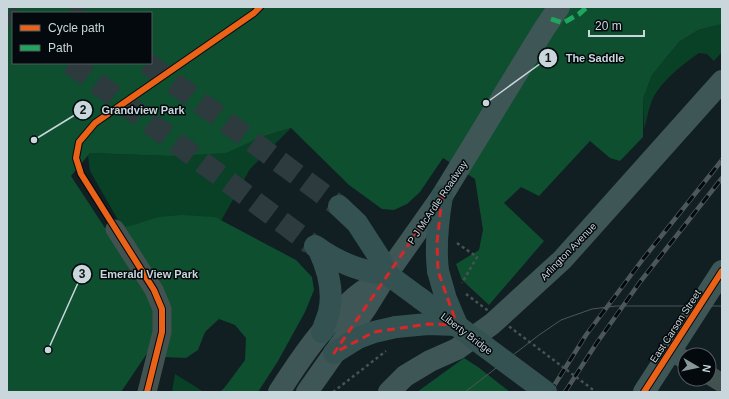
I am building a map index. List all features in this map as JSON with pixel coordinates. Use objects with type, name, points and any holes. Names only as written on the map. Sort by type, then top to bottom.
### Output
[{"type":"highway","points":[[334,353],[358,338],[374,332],[396,327],[428,324],[457,325],[446,299],[438,270],[437,243],[442,196]]},
{"type":"highway","points":[[338,206],[357,222],[375,250],[387,274]]},
{"type":"highway","points":[[322,332],[329,311],[330,294],[324,260],[314,246],[332,258],[354,268],[372,273],[387,274]]},
{"type":"highway","name":"Liberty Bridge","points":[[387,274],[546,392]]},
{"type":"main road","name":"P J McArdle Roadway","points":[[307,392],[442,196],[559,7]]},
{"type":"main road","name":"Arlington Avenue","points":[[389,392],[405,376],[430,361],[457,349],[492,324],[562,260],[722,81]]},
{"type":"main road","name":"East Carson Street","points":[[683,347],[722,271]]},
{"type":"main road","points":[[279,392],[291,373],[322,332],[354,298],[387,274]]},
{"type":"main road","name":"East Carson Street","points":[[644,392],[677,357]]},
{"type":"street","points":[[115,229],[154,290],[162,308],[162,332],[147,392]]},
{"type":"path","points":[[454,241],[477,257],[460,289],[596,392]]},
{"type":"highlighted area","points":[[442,196],[437,243],[438,271],[457,325],[428,324],[374,332],[334,353]]},
{"type":"green space","points":[[7,7],[722,7],[722,24],[698,30],[679,42],[652,75],[643,99],[643,137],[620,161],[610,158],[590,141],[539,196],[521,187],[504,203],[544,241],[489,305],[462,280],[456,264],[479,250],[483,230],[475,179],[443,158],[420,192],[407,204],[394,210],[382,209],[349,185],[291,128],[261,137],[226,153],[169,156],[90,153],[71,176],[105,228],[130,226],[159,217],[182,215],[215,217],[296,260],[312,277],[314,290],[305,312],[278,361],[258,392],[220,392],[245,360],[246,338],[235,325],[219,319],[205,332],[198,350],[186,358],[164,357],[150,349],[121,392],[7,392]]},
{"type":"green space","points":[[722,24],[722,52],[714,61],[707,54],[699,53],[668,78],[654,96],[649,108],[644,129],[643,99],[652,75],[679,42],[698,30]]},
{"type":"green space","points":[[291,128],[250,169],[221,221],[215,217],[122,227],[90,171],[88,156],[90,153],[169,156],[261,137]]},
{"type":"green space","points":[[464,358],[510,392],[417,392]]},
{"type":"green space","points":[[175,374],[204,392],[172,392]]},
{"type":"tunnel","points":[[73,7],[80,12]]},
{"type":"tunnel","points":[[7,16],[12,19]]},
{"type":"tunnel","points":[[71,64],[311,244]]},
{"type":"tunnel","points":[[148,64],[339,206]]},
{"type":"tram line","points":[[465,392],[561,320],[592,309],[616,306],[722,306]]},
{"type":"railway","points":[[550,392],[586,335],[643,259],[722,160]]},
{"type":"railway","points":[[565,392],[596,344],[640,282],[722,178]]},
{"type":"marked path","points":[[551,19],[563,23],[579,14],[587,7]]},
{"type":"cycle path","points":[[147,392],[162,332],[162,309],[154,290],[81,174],[76,158],[79,142],[95,123],[254,13],[260,7]]},
{"type":"cycle path","points":[[644,392],[722,271]]},
{"type":"place","name":"The Saddle","points":[[486,103]]},
{"type":"place","name":"Grandview Park","points":[[34,140]]},
{"type":"place","name":"Emerald View Park","points":[[48,350]]}]
